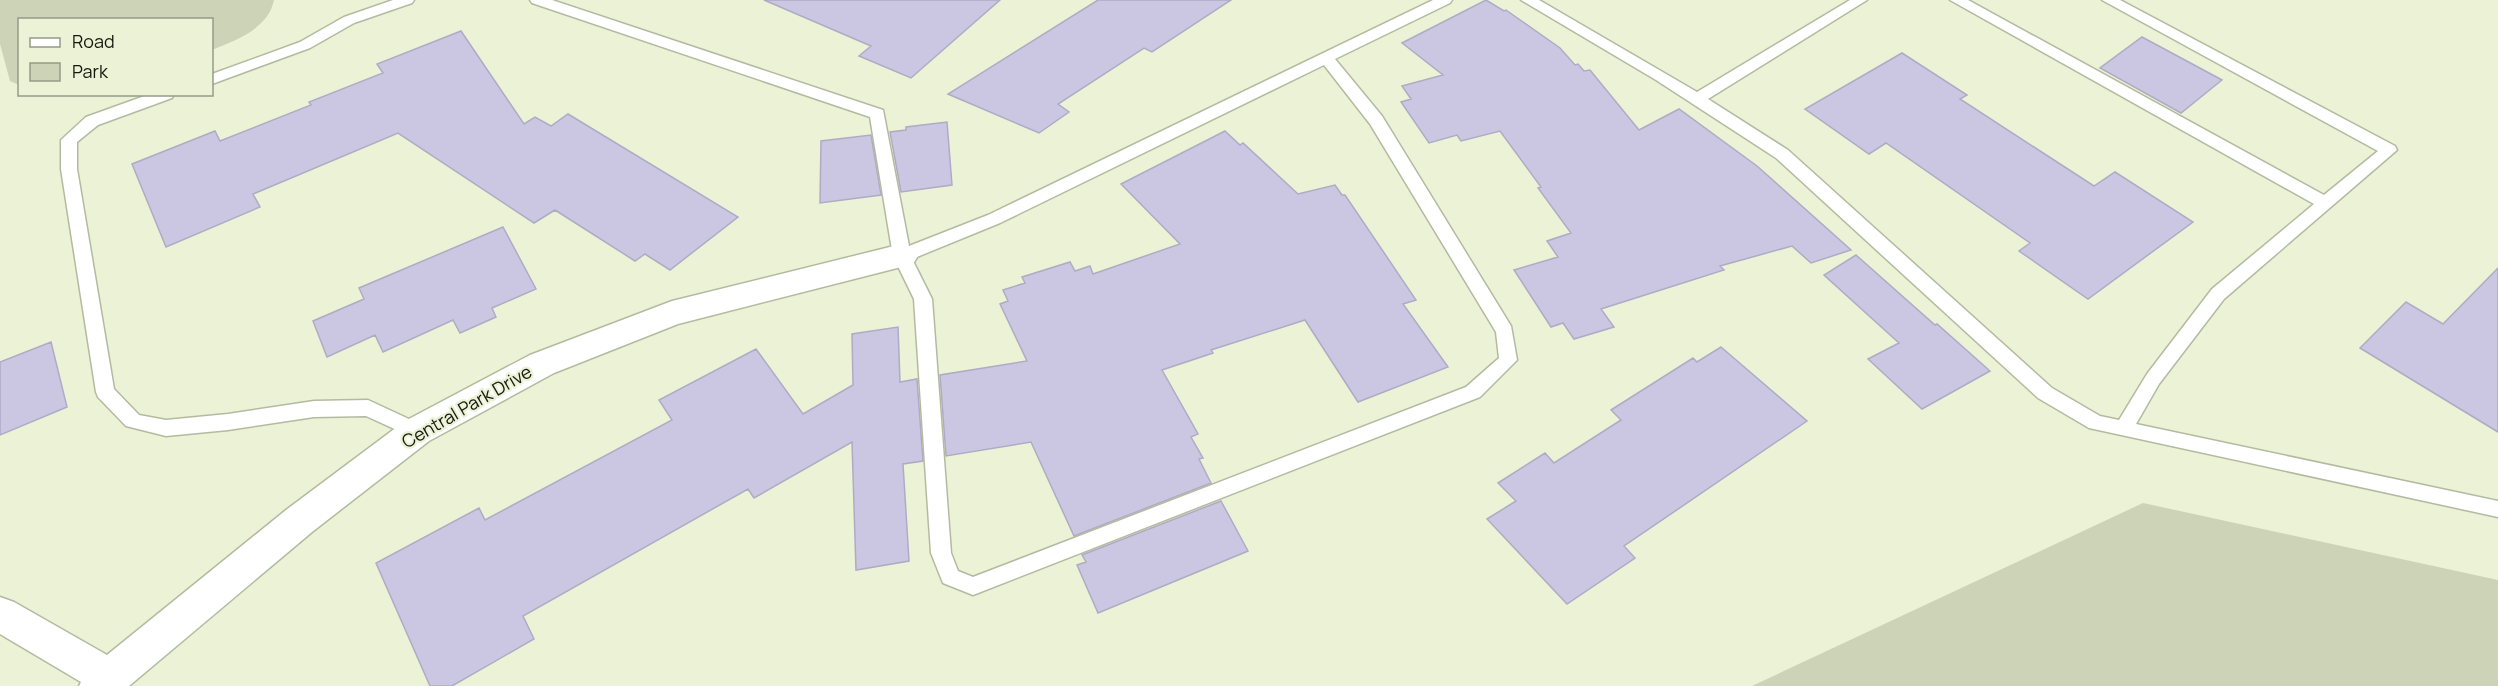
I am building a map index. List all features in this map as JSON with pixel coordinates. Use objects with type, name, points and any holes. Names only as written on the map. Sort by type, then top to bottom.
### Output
[{"type":"street","name":"Central Park Drive","points":[[109,683],[299,521],[417,431],[542,364],[672,313],[902,256]]},
{"type":"street","points":[[0,614],[109,683]]},
{"type":"lane","points":[[213,79],[305,45],[349,20],[407,0]]},
{"type":"lane","points":[[537,0],[878,114],[902,256],[923,299],[941,553],[950,577],[973,586],[1473,392],[1508,360],[1505,331],[1376,120],[1326,58]]},
{"type":"lane","points":[[902,256],[994,219],[1445,0]]},
{"type":"lane","points":[[1528,0],[1661,76],[1782,154],[2045,393],[2096,423],[2498,509]]},
{"type":"lane","points":[[1696,99],[1860,0]]},
{"type":"lane","points":[[1957,0],[2325,203]]},
{"type":"lane","points":[[2109,0],[2389,150],[2218,294],[2153,379],[2124,428]]},
{"type":"lane","points":[[162,96],[92,122],[69,140],[69,169],[105,392],[133,421],[166,428],[228,422],[314,409],[368,408],[417,431]]},
{"type":"green space","points":[[0,0],[274,0],[271,10],[258,26],[241,37],[213,50],[213,18],[18,18],[18,85],[10,81],[0,44]]},
{"type":"green space","points":[[2143,503],[2498,580],[2498,686],[1752,686]]},
{"type":"building","points":[[764,0],[1000,0],[911,78],[859,56],[871,46]]},
{"type":"building","points":[[1098,0],[1231,0],[1152,52],[1144,48],[1058,104],[1069,112],[1039,133],[948,94]]},
{"type":"building","points":[[1486,0],[1506,10],[1560,48],[1575,65],[1578,64],[1584,71],[1590,70],[1639,130],[1679,109],[1757,166],[1851,250],[1811,263],[1792,246],[1720,266],[1724,270],[1601,309],[1614,327],[1574,339],[1563,323],[1551,327],[1514,270],[1558,257],[1547,241],[1571,233],[1538,188],[1541,187],[1500,131],[1461,141],[1457,135],[1429,143],[1401,102],[1411,99],[1402,86],[1443,75],[1402,43]]},
{"type":"building","points":[[461,31],[524,124],[535,117],[551,126],[568,114],[738,217],[670,270],[645,254],[635,261],[555,210],[534,223],[398,133],[253,194],[260,207],[166,247],[132,164],[215,131],[220,141],[311,105],[309,102],[383,73],[377,64]]},
{"type":"building","points":[[2142,37],[2222,80],[2181,113],[2100,68]]},
{"type":"building","points":[[1902,53],[1967,95],[1960,99],[2094,186],[2115,172],[2193,222],[2088,299],[2019,251],[2030,243],[1886,143],[1869,154],[1805,109]]},
{"type":"building","points":[[947,122],[952,185],[901,192],[890,132],[906,130],[906,127]]},
{"type":"building","points":[[1225,131],[1240,145],[1243,143],[1298,194],[1335,185],[1342,195],[1345,195],[1416,300],[1403,304],[1448,367],[1358,402],[1305,320],[1211,350],[1213,353],[1162,370],[1198,434],[1191,437],[1203,458],[1199,459],[1211,483],[1074,536],[1031,442],[946,456],[940,375],[1027,361],[1000,304],[1008,301],[1003,290],[1025,283],[1022,277],[1070,262],[1075,271],[1090,266],[1093,274],[1180,244],[1121,184]]},
{"type":"building","points":[[871,135],[881,195],[820,203],[821,141]]},
{"type":"building","points":[[503,227],[536,289],[492,308],[496,317],[460,333],[453,320],[383,352],[375,335],[327,357],[313,321],[364,299],[359,288]]},
{"type":"building","points":[[1856,255],[1990,371],[1922,409],[1868,359],[1899,343],[1824,275]]},
{"type":"building","points":[[2498,268],[2498,432],[2360,348],[2406,302],[2443,324]]},
{"type":"building","points":[[898,327],[900,382],[917,379],[923,461],[903,464],[909,561],[856,570],[852,442],[754,498],[748,489],[523,616],[534,639],[452,686],[430,686],[376,563],[479,508],[485,520],[672,420],[659,400],[756,349],[803,414],[853,385],[852,334]]},
{"type":"building","points":[[51,342],[67,407],[0,435],[0,362]]},
{"type":"building","points":[[1721,347],[1807,421],[1624,546],[1635,558],[1567,604],[1487,519],[1516,501],[1498,483],[1545,453],[1554,463],[1621,420],[1611,410],[1693,358],[1697,362]]},
{"type":"building","points":[[1221,501],[1248,551],[1098,613],[1077,565],[1086,562],[1082,555]]}]
